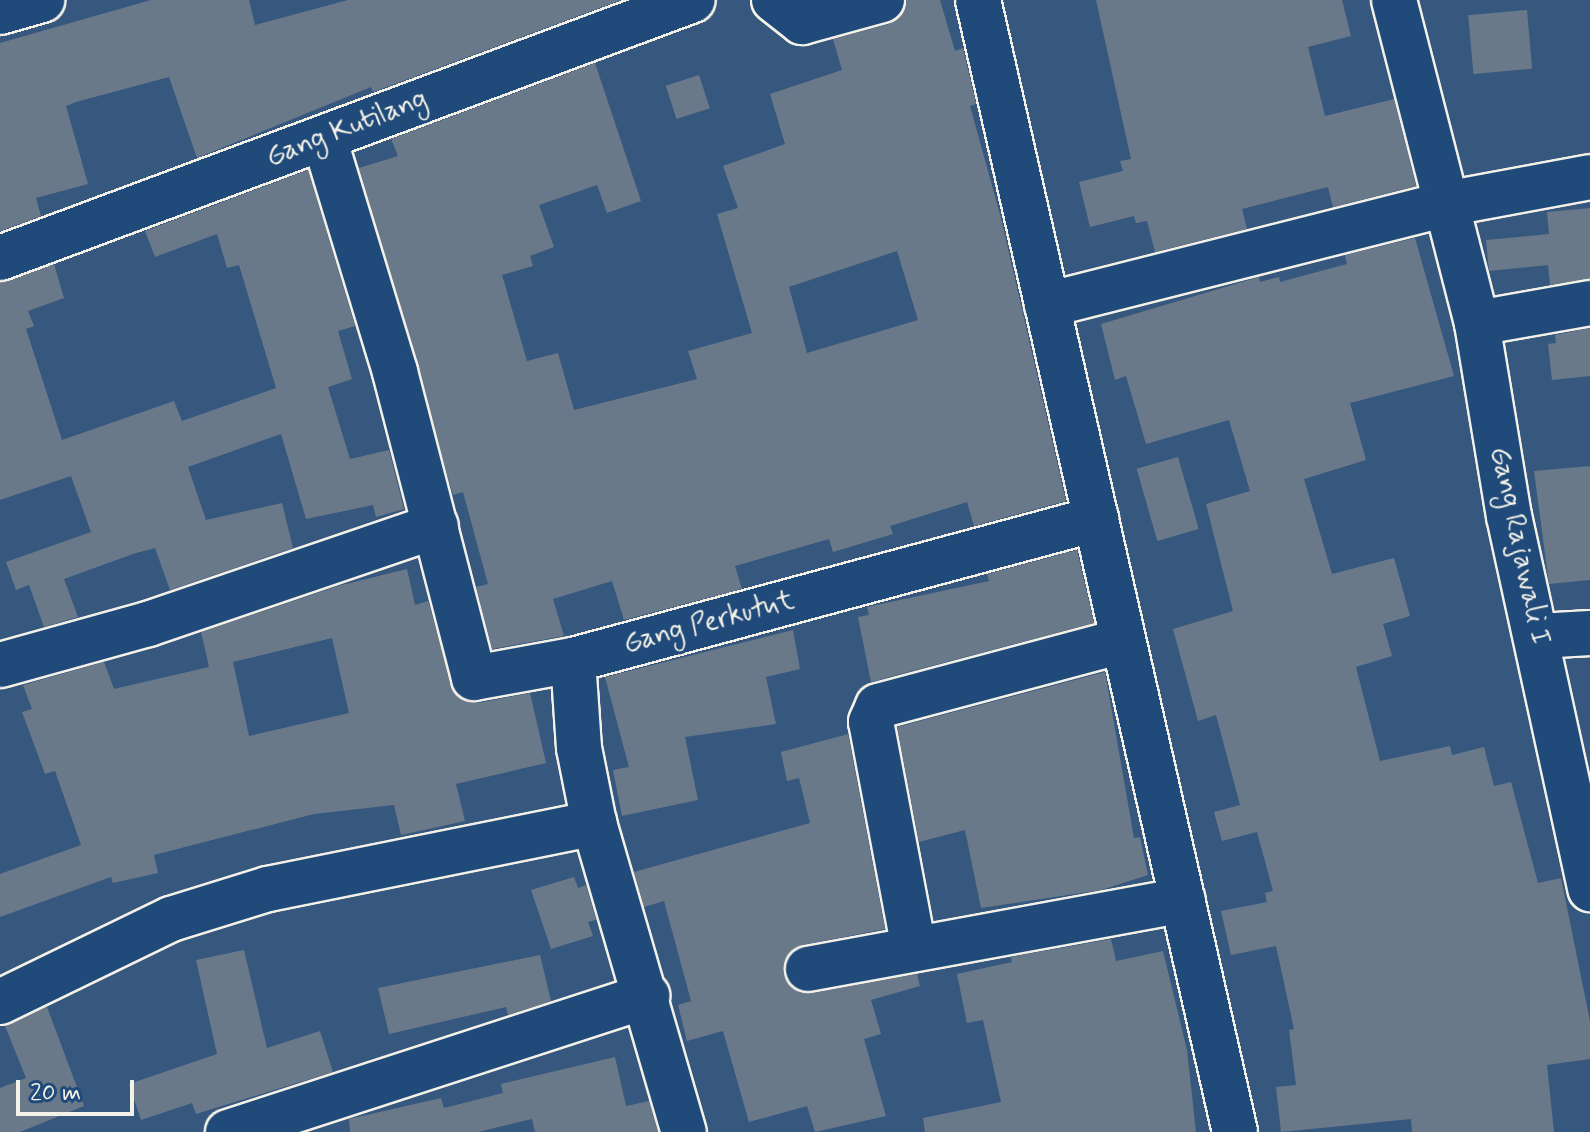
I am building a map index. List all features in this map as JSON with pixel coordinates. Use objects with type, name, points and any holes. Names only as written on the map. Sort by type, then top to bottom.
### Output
[{"type":"street","points":[[0,12],[42,0]]},
{"type":"street","name":"Gang Kutilang","points":[[0,258],[693,0]]},
{"type":"street","points":[[774,0],[802,22],[882,0]]},
{"type":"street","points":[[978,0],[1235,1132]]},
{"type":"street","name":"Gang Rajawali I","points":[[1394,0],[1450,203],[1477,323],[1509,516],[1538,636],[1590,889]]},
{"type":"street","name":"Gang Perkutut","points":[[324,138],[436,526],[474,678],[573,660],[1096,519]]},
{"type":"street","points":[[1047,305],[1450,203],[1590,177]]},
{"type":"street","points":[[1477,323],[1590,303]]},
{"type":"street","points":[[0,665],[148,624],[436,526]]},
{"type":"street","points":[[1538,636],[1590,633]]},
{"type":"street","points":[[914,949],[871,722],[878,706],[1123,641]]},
{"type":"street","points":[[573,660],[579,748],[594,823],[647,996],[684,1132]]},
{"type":"street","points":[[0,1002],[171,919],[254,893],[594,823]]},
{"type":"street","points":[[808,969],[1183,900]]},
{"type":"street","points":[[228,1132],[647,996]]},
{"type":"building","points":[[151,0],[249,0],[255,25],[348,0],[621,0],[373,92],[371,87],[197,158],[169,77],[76,102],[66,106],[88,184],[36,198],[41,216],[0,231],[0,43]]},
{"type":"building","points":[[906,0],[940,0],[955,51],[963,48],[976,104],[970,106],[1001,218],[1066,501],[974,526],[967,502],[890,526],[893,534],[833,552],[829,539],[735,566],[742,589],[624,620],[612,581],[553,599],[564,636],[492,649],[476,587],[488,584],[463,492],[453,495],[359,168],[398,156],[391,139],[595,63],[641,201],[607,213],[597,185],[539,205],[554,247],[530,256],[533,266],[502,275],[527,361],[558,353],[574,410],[697,379],[688,351],[752,333],[717,214],[738,208],[723,166],[785,144],[770,94],[842,70],[833,39],[889,24],[900,17]],"holes":[[[897,251],[918,320],[807,353],[789,287]]]},
{"type":"building","points":[[1096,0],[1342,0],[1351,36],[1308,47],[1325,116],[1394,99],[1416,186],[1333,207],[1328,187],[1242,209],[1247,229],[1155,252],[1147,221],[1136,223],[1134,216],[1090,227],[1079,182],[1123,171],[1120,161],[1131,159]]},
{"type":"building","points":[[1527,10],[1532,69],[1473,74],[1468,15]]},
{"type":"building","points":[[699,75],[710,108],[677,119],[666,86]]},
{"type":"building","points":[[308,170],[355,326],[338,331],[352,379],[328,387],[350,459],[389,450],[404,509],[376,517],[373,505],[306,519],[281,434],[188,467],[206,520],[282,503],[293,548],[170,590],[155,548],[136,553],[64,579],[78,617],[44,627],[29,585],[16,590],[6,562],[91,532],[71,476],[0,500],[0,282],[54,264],[64,298],[28,311],[34,326],[26,329],[62,440],[174,401],[182,421],[276,388],[239,265],[227,268],[217,234],[155,257],[145,231]]},
{"type":"building","points":[[1590,208],[1590,279],[1550,285],[1548,265],[1489,271],[1486,240],[1549,234],[1547,212]]},
{"type":"building","points":[[1415,238],[1454,376],[1350,403],[1366,460],[1304,479],[1332,574],[1394,558],[1410,616],[1383,624],[1392,656],[1356,667],[1380,761],[1450,746],[1452,755],[1484,747],[1494,786],[1511,782],[1538,883],[1561,878],[1590,1021],[1590,1059],[1547,1065],[1554,1132],[1412,1132],[1411,1119],[1281,1132],[1276,1087],[1296,1085],[1289,1030],[1294,1029],[1276,946],[1231,955],[1221,911],[1267,902],[1265,893],[1273,891],[1257,832],[1222,841],[1214,812],[1240,805],[1216,715],[1198,721],[1173,629],[1233,611],[1206,504],[1250,491],[1229,420],[1146,444],[1126,376],[1115,380],[1101,324],[1259,277],[1260,282],[1279,277],[1280,282],[1347,264],[1345,255]]},
{"type":"building","points":[[1590,328],[1590,376],[1552,380],[1548,344],[1556,343],[1555,335]]},
{"type":"building","points":[[1178,457],[1199,529],[1157,541],[1137,469]]},
{"type":"building","points":[[1590,466],[1590,580],[1549,584],[1534,471]]},
{"type":"building","points":[[1077,550],[1094,623],[871,682],[858,617],[869,615],[867,607],[989,581],[987,574]]},
{"type":"building","points":[[407,569],[415,605],[428,601],[455,694],[478,703],[530,693],[546,763],[456,784],[465,821],[401,835],[394,805],[314,814],[154,855],[158,873],[113,883],[111,877],[0,917],[0,874],[81,845],[55,771],[45,774],[22,712],[32,709],[23,685],[104,662],[114,689],[209,667],[201,632],[338,586]],"holes":[[[332,638],[349,713],[249,736],[233,662]]]},
{"type":"building","points":[[793,630],[800,669],[766,677],[776,724],[685,737],[698,800],[622,816],[613,770],[629,767],[605,677]]},
{"type":"building","points":[[1105,672],[1134,838],[1140,837],[1148,875],[1101,890],[981,908],[965,830],[919,842],[897,727]]},
{"type":"building","points":[[848,734],[885,929],[803,945],[785,960],[784,974],[800,993],[917,974],[920,986],[871,1000],[881,1034],[864,1039],[886,1116],[815,1132],[807,1106],[749,1122],[723,1031],[687,1041],[678,1005],[691,1001],[664,901],[644,907],[634,872],[810,823],[799,778],[787,781],[781,752]]},
{"type":"building","points":[[574,877],[578,888],[586,885],[596,920],[588,922],[593,936],[551,949],[531,890]]},
{"type":"building","points":[[1111,939],[1116,961],[1163,951],[1187,1050],[1196,1132],[925,1132],[923,1118],[1001,1102],[983,1020],[967,1023],[957,974],[1012,962],[1011,957]]},
{"type":"building","points":[[244,950],[267,1048],[320,1031],[333,1072],[196,1114],[192,1103],[141,1120],[129,1084],[217,1054],[196,960]]},
{"type":"building","points":[[540,955],[551,1001],[508,1015],[506,1007],[389,1034],[378,988]]},
{"type":"building","points":[[47,1007],[84,1106],[20,1132],[0,1132],[0,1088],[26,1078],[5,1026]]},
{"type":"building","points":[[615,1057],[626,1106],[649,1101],[658,1132],[535,1132],[532,1119],[478,1132],[350,1132],[349,1119],[441,1098],[444,1108],[503,1093],[501,1084]]}]
